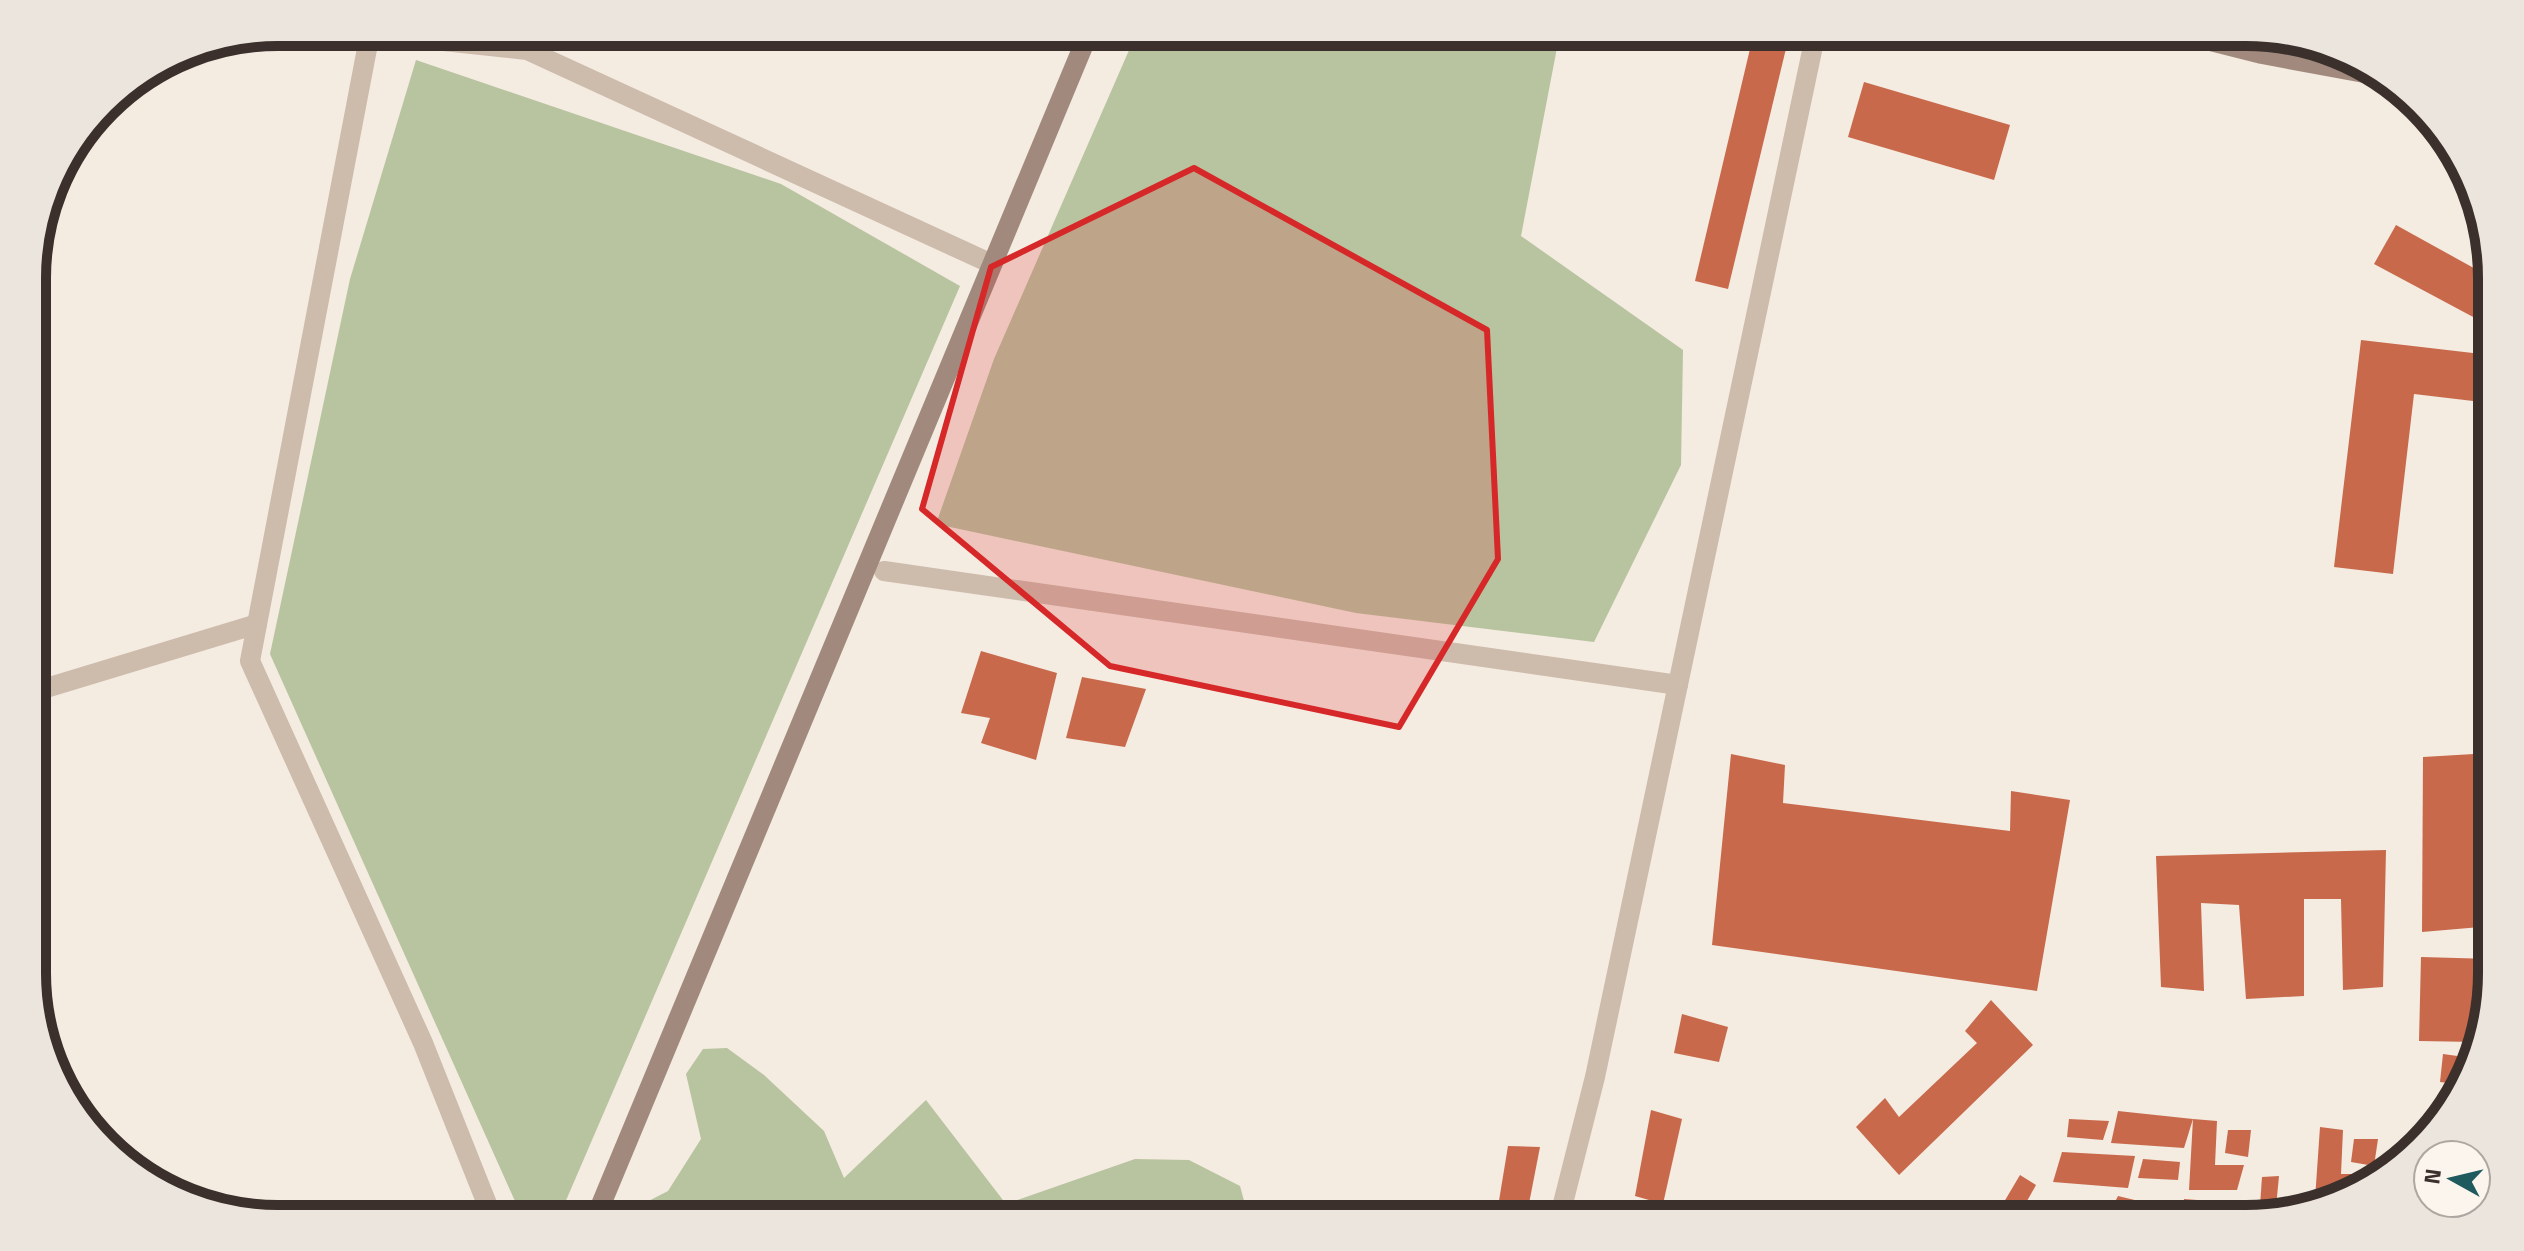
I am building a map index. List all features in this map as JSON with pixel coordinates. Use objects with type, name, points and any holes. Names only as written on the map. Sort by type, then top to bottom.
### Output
[{"type":"street","points":[[365,46],[250,661],[423,1043],[487,1205]]},
{"type":"street","points":[[540,46],[992,264]]},
{"type":"street","points":[[601,1205],[1083,46]]},
{"type":"street","points":[[1563,1205],[1595,1077],[1813,46]]},
{"type":"street","points":[[2230,46],[2349,70]]},
{"type":"street","points":[[884,571],[1678,685]]},
{"type":"street","points":[[46,688],[257,624]]},
{"type":"highlighted area","points":[[1194,168],[1487,330],[1498,559],[1399,727],[1110,666],[922,509],[991,267]]},
{"type":"green space","points":[[1131,46],[1557,46],[1521,236],[1683,350],[1681,465],[1594,642],[1356,613],[936,524],[994,359]]},
{"type":"green space","points":[[416,60],[781,184],[960,286],[564,1205],[517,1205],[270,654],[350,279]]},
{"type":"green space","points":[[727,1048],[764,1075],[824,1131],[844,1178],[926,1100],[1006,1204],[1135,1159],[1189,1160],[1240,1186],[1245,1205],[641,1205],[668,1191],[701,1139],[686,1074],[703,1049]]},
{"type":"building","points":[[1751,46],[1787,46],[1728,289],[1695,281]]},
{"type":"building","points":[[1864,82],[2010,125],[1994,180],[1848,137]]},
{"type":"building","points":[[2396,225],[2477,270],[2478,320],[2374,264]]},
{"type":"building","points":[[2361,340],[2478,354],[2478,402],[2414,394],[2393,574],[2334,567]]},
{"type":"building","points":[[981,651],[1057,673],[1036,760],[981,743],[990,718],[961,713]]},
{"type":"building","points":[[1082,677],[1146,689],[1125,747],[1066,738]]},
{"type":"building","points":[[1731,754],[1785,765],[1783,803],[2010,831],[2011,791],[2070,800],[2037,991],[1712,945]]},
{"type":"building","points":[[2478,754],[2478,927],[2422,932],[2423,757]]},
{"type":"building","points":[[2386,850],[2383,987],[2343,990],[2341,899],[2304,899],[2304,996],[2246,999],[2239,905],[2201,903],[2204,991],[2161,987],[2156,856]]},
{"type":"building","points":[[2421,957],[2478,959],[2478,988],[2468,1042],[2419,1041]]},
{"type":"building","points":[[1991,1000],[2033,1045],[1899,1175],[1856,1127],[1885,1098],[1899,1117],[1977,1043],[1965,1031]]},
{"type":"building","points":[[1682,1014],[1728,1027],[1719,1062],[1674,1053]]},
{"type":"building","points":[[2443,1054],[2462,1057],[2450,1083],[2440,1082]]},
{"type":"building","points":[[1651,1110],[1682,1119],[1663,1204],[1635,1196]]},
{"type":"building","points":[[2118,1111],[2193,1119],[2184,1148],[2111,1143]]},
{"type":"building","points":[[2069,1119],[2109,1121],[2103,1140],[2067,1137]]},
{"type":"building","points":[[2193,1119],[2217,1121],[2215,1165],[2244,1165],[2237,1190],[2189,1190]]},
{"type":"building","points":[[2320,1127],[2343,1130],[2341,1174],[2361,1174],[2315,1195]]},
{"type":"building","points":[[2228,1130],[2251,1130],[2248,1157],[2225,1153]]},
{"type":"building","points":[[2354,1139],[2378,1139],[2374,1166],[2351,1162]]},
{"type":"building","points":[[1508,1146],[1540,1147],[1529,1205],[1498,1205]]},
{"type":"building","points":[[2062,1152],[2135,1156],[2128,1188],[2053,1182]]},
{"type":"building","points":[[2143,1159],[2180,1162],[2178,1180],[2138,1178]]},
{"type":"building","points":[[2020,1175],[2036,1185],[2025,1205],[2002,1205]]},
{"type":"building","points":[[2279,1176],[2276,1203],[2260,1205],[2262,1177]]},
{"type":"building","points":[[2118,1196],[2147,1203],[2147,1205],[2113,1205]]},
{"type":"building","points":[[2184,1199],[2250,1204],[2250,1205],[2184,1205]]}]
